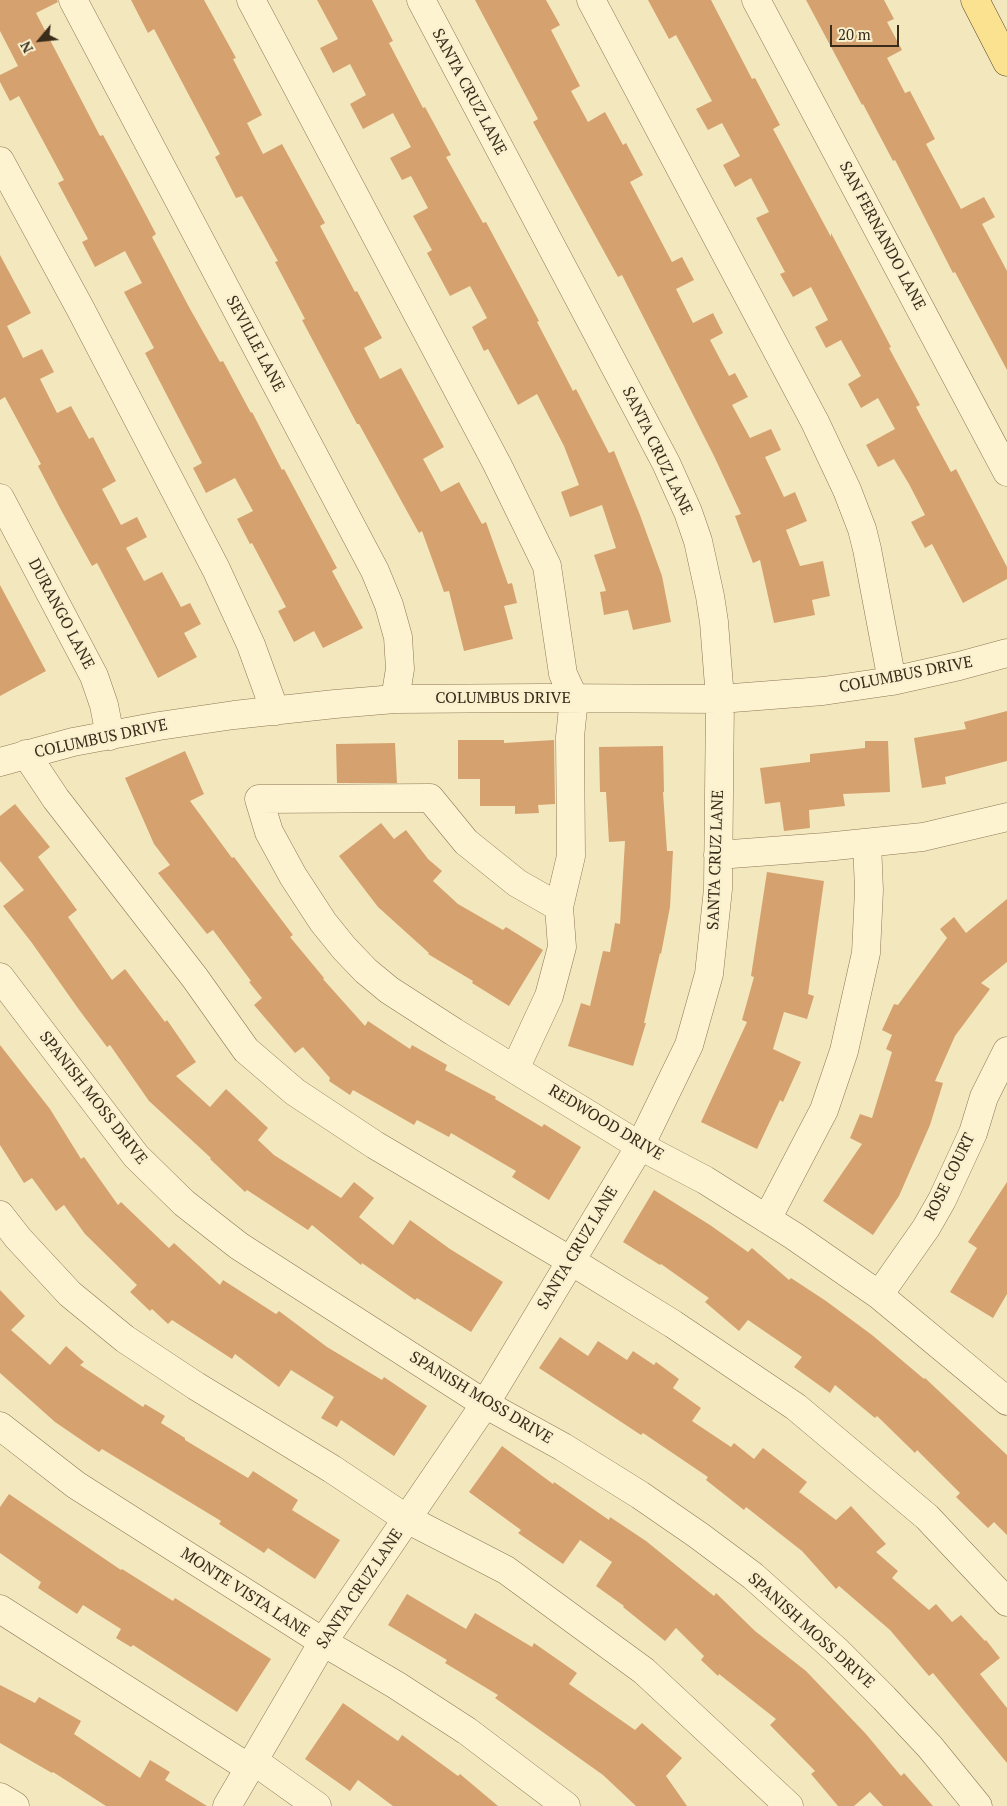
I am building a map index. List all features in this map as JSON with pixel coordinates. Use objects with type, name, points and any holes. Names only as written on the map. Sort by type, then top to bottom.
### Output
[{"type":"main road","points":[[975,0],[1007,62]]},
{"type":"street","name":"SEVILLE LANE","points":[[73,0],[375,571],[389,605],[398,636],[400,669],[395,699]]},
{"type":"street","points":[[251,0],[497,464],[547,566],[563,674],[574,698],[570,737],[571,856],[559,907],[562,948],[549,996],[515,1069]]},
{"type":"street","name":"SANTA CRUZ LANE","points":[[227,1806],[323,1642],[485,1404],[640,1146],[689,1045],[709,974],[718,889],[720,699],[714,622],[698,541],[678,490],[652,437],[420,0]]},
{"type":"street","points":[[591,0],[815,422],[848,490],[867,549],[892,681]]},
{"type":"street","name":"SAN FERNANDO LANE","points":[[756,0],[1007,472]]},
{"type":"street","points":[[0,161],[80,308],[216,569],[251,645],[275,710]]},
{"type":"street","name":"DURANGO LANE","points":[[0,498],[94,676],[104,705],[110,736]]},
{"type":"street","name":"COLUMBUS DRIVE","points":[[0,762],[73,742],[159,726],[275,710],[395,699],[720,699],[823,691],[892,681],[1007,653]]},
{"type":"street","points":[[26,754],[56,799],[195,978],[246,1050],[295,1092],[375,1145],[673,1324],[796,1407],[927,1517],[1007,1602]]},
{"type":"street","name":"REDWOOD DRIVE","points":[[559,907],[517,883],[466,842],[430,798],[259,800],[269,832],[293,876],[323,922],[366,971],[389,990],[640,1146],[705,1180],[794,1236],[878,1296],[1003,1390]]},
{"type":"street","points":[[718,854],[923,837],[1007,816]]},
{"type":"street","points":[[767,1219],[824,1110],[844,1051],[866,953],[869,890],[867,843]]},
{"type":"street","name":"SPANISH MOSS DRIVE","points":[[0,977],[136,1156],[184,1203],[239,1246],[485,1404],[640,1495],[753,1576],[837,1651],[884,1698],[930,1747],[978,1806]]},
{"type":"street","name":"ROSE COURT","points":[[878,1296],[926,1228],[942,1200],[973,1134],[988,1089],[1007,1051]]},
{"type":"street","points":[[0,1215],[18,1238],[70,1294],[125,1339],[196,1386],[332,1469],[407,1519],[506,1570],[644,1671],[789,1806]]},
{"type":"street","name":"MONTE VISTA LANE","points":[[0,1426],[76,1485],[467,1731],[566,1806]]},
{"type":"street","points":[[0,1609],[317,1806]]},
{"type":"street","points":[[0,1797],[15,1806]]},
{"type":"building","points":[[0,0],[57,0],[58,2],[36,13],[100,136],[103,135],[156,234],[152,237],[189,307],[220,362],[223,361],[252,412],[337,568],[332,571],[363,628],[323,648],[314,631],[294,642],[278,611],[286,607],[237,519],[253,511],[235,478],[206,493],[193,468],[202,463],[145,353],[154,348],[124,292],[142,283],[125,251],[95,267],[82,242],[88,239],[58,183],[64,180],[19,96],[10,101],[0,82],[0,75],[18,66],[0,31]]},
{"type":"building","points":[[131,0],[204,0],[236,58],[233,59],[262,115],[247,123],[263,154],[282,144],[325,223],[320,226],[382,338],[364,348],[380,379],[401,368],[444,447],[423,459],[441,492],[459,482],[482,524],[486,522],[508,584],[512,583],[517,603],[504,606],[513,639],[464,651],[449,591],[444,592],[422,531],[419,533],[359,424],[357,424],[302,320],[305,319],[275,262],[278,261],[242,196],[236,198],[215,157],[220,154],[154,29],[148,33]]},
{"type":"building","points":[[317,0],[372,0],[393,41],[389,43],[423,108],[425,107],[451,155],[446,157],[483,223],[486,222],[539,321],[537,322],[573,391],[576,389],[609,453],[614,451],[662,576],[671,622],[633,630],[628,610],[604,615],[600,592],[606,591],[594,555],[616,548],[602,505],[570,517],[561,492],[579,485],[564,446],[537,394],[518,405],[488,349],[484,351],[472,327],[487,318],[470,286],[450,296],[427,253],[432,250],[413,216],[428,208],[411,176],[402,180],[390,158],[411,147],[393,113],[363,129],[350,104],[366,95],[350,64],[333,73],[320,48],[338,39]]},
{"type":"building","points":[[475,0],[546,0],[560,25],[551,30],[580,86],[571,91],[588,122],[605,112],[623,145],[626,143],[643,175],[630,182],[672,262],[682,257],[694,280],[676,289],[693,323],[713,313],[723,333],[710,340],[729,376],[735,373],[748,397],[732,405],[750,438],[771,429],[781,450],[765,457],[784,497],[795,492],[807,521],[786,530],[800,566],[823,561],[830,596],[812,600],[815,615],[774,623],[760,560],[753,563],[735,516],[741,514],[714,456],[622,275],[618,277],[533,122],[538,119]]},
{"type":"building","points":[[648,0],[711,0],[752,79],[755,78],[780,125],[773,129],[831,237],[831,233],[891,347],[889,348],[920,405],[916,407],[951,472],[956,469],[1007,567],[1007,579],[963,603],[932,544],[925,548],[911,522],[925,515],[909,484],[894,459],[878,467],[866,445],[895,429],[878,398],[861,408],[848,384],[861,376],[841,340],[826,348],[815,327],[828,320],[811,287],[793,297],[780,274],[785,272],[756,218],[769,212],[751,178],[735,187],[723,165],[740,156],[722,123],[708,130],[696,109],[712,101],[676,35],[669,39]]},
{"type":"building","points":[[806,0],[884,0],[894,19],[887,22],[902,50],[887,58],[905,93],[910,91],[935,139],[926,144],[961,209],[984,197],[995,217],[982,224],[1007,271],[1007,370],[955,272],[953,273],[895,160],[893,161]]},
{"type":"building","points":[[0,255],[31,313],[7,326],[23,358],[42,349],[54,372],[40,379],[57,413],[71,406],[89,439],[93,437],[116,481],[102,489],[121,525],[137,517],[147,537],[126,548],[144,581],[162,572],[181,607],[190,603],[201,624],[184,633],[197,657],[158,678],[97,563],[92,566],[61,510],[38,466],[41,464],[5,397],[0,400]]},
{"type":"building","points":[[0,585],[46,671],[0,696]]},
{"type":"building","points":[[1007,711],[1007,761],[945,777],[946,784],[922,788],[914,738],[966,729],[964,722]]},
{"type":"building","points":[[458,740],[504,740],[504,743],[554,740],[555,804],[538,805],[539,813],[515,814],[515,806],[480,806],[480,779],[458,779]]},
{"type":"building","points":[[865,741],[888,741],[890,792],[843,794],[845,806],[809,810],[810,828],[784,831],[780,802],[765,804],[760,768],[810,762],[810,754],[865,748]]},
{"type":"building","points":[[395,743],[397,783],[337,783],[336,744]]},
{"type":"building","points":[[663,746],[663,792],[667,851],[673,851],[670,907],[644,1023],[646,1023],[633,1066],[568,1046],[581,1003],[590,1006],[603,951],[610,952],[615,923],[620,924],[625,841],[609,842],[606,792],[600,792],[599,747]]},
{"type":"building","points":[[185,751],[204,794],[190,801],[293,935],[290,937],[323,979],[365,1026],[368,1021],[410,1049],[412,1045],[447,1065],[445,1070],[496,1097],[495,1099],[542,1127],[544,1124],[581,1147],[549,1200],[512,1177],[516,1171],[451,1133],[449,1137],[417,1120],[414,1125],[353,1090],[350,1095],[329,1081],[330,1078],[303,1047],[295,1053],[254,1005],[262,998],[249,982],[251,981],[213,930],[207,934],[158,873],[170,865],[154,844],[125,778]]},
{"type":"building","points":[[15,804],[50,847],[38,857],[77,910],[68,917],[112,980],[125,969],[165,1022],[167,1020],[196,1062],[176,1076],[210,1107],[226,1089],[268,1128],[258,1140],[274,1155],[341,1198],[354,1182],[374,1198],[359,1217],[393,1245],[410,1220],[450,1249],[503,1282],[471,1332],[417,1298],[415,1300],[362,1263],[361,1265],[312,1225],[308,1230],[247,1190],[245,1192],[149,1101],[110,1045],[107,1047],[3,906],[24,890],[0,861],[0,816]]},
{"type":"building","points":[[381,823],[394,839],[406,830],[428,859],[442,871],[433,881],[458,904],[503,930],[506,927],[543,950],[509,1006],[472,983],[473,981],[428,954],[378,907],[339,856]]},
{"type":"building","points":[[767,872],[824,881],[808,994],[814,996],[807,1019],[784,1012],[773,1049],[801,1062],[783,1102],[780,1100],[757,1149],[701,1122],[747,1022],[742,1020],[754,977],[751,976]]},
{"type":"building","points":[[1007,899],[1007,962],[981,983],[990,989],[955,1036],[935,1081],[943,1083],[930,1125],[899,1196],[873,1235],[823,1201],[862,1144],[850,1138],[860,1114],[872,1118],[892,1052],[886,1049],[892,1035],[882,1030],[894,1004],[898,1005],[947,938],[940,929],[954,917],[966,933]]},
{"type":"building","points":[[0,1045],[50,1109],[81,1159],[84,1157],[118,1205],[121,1202],[169,1248],[174,1243],[220,1285],[223,1280],[276,1314],[279,1311],[327,1347],[382,1380],[384,1377],[427,1406],[394,1456],[341,1420],[337,1427],[321,1418],[334,1397],[291,1370],[279,1387],[235,1354],[232,1359],[172,1320],[168,1324],[152,1309],[150,1311],[130,1292],[137,1285],[85,1234],[64,1205],[56,1211],[32,1178],[24,1183],[0,1145]]},
{"type":"building","points":[[1007,1182],[1007,1294],[993,1318],[950,1292],[977,1248],[968,1242]]},
{"type":"building","points":[[654,1190],[710,1225],[748,1252],[752,1248],[789,1280],[791,1278],[826,1301],[872,1335],[925,1378],[1007,1455],[1007,1535],[994,1522],[988,1528],[956,1497],[960,1493],[917,1450],[915,1453],[877,1416],[875,1418],[835,1385],[830,1393],[794,1367],[802,1357],[748,1320],[739,1331],[705,1302],[709,1298],[661,1264],[623,1242]]},
{"type":"building","points":[[0,1290],[25,1316],[11,1330],[50,1365],[66,1346],[84,1362],[80,1365],[143,1407],[145,1404],[165,1416],[161,1423],[185,1438],[185,1440],[248,1478],[253,1471],[298,1500],[292,1510],[340,1540],[315,1579],[268,1548],[264,1553],[219,1524],[221,1521],[102,1449],[99,1452],[55,1422],[0,1373]]},
{"type":"building","points":[[560,1337],[588,1356],[598,1341],[627,1360],[633,1351],[654,1365],[656,1362],[679,1379],[673,1388],[701,1408],[692,1421],[731,1447],[734,1443],[754,1459],[763,1448],[807,1482],[799,1492],[836,1520],[851,1506],[886,1544],[876,1552],[898,1571],[892,1578],[929,1610],[936,1604],[952,1622],[961,1615],[986,1640],[1000,1658],[980,1674],[1007,1708],[1007,1763],[933,1673],[929,1676],[890,1630],[839,1586],[836,1589],[802,1551],[746,1507],[744,1510],[706,1480],[708,1477],[643,1433],[641,1435],[539,1368]]},
{"type":"building","points":[[502,1446],[553,1484],[554,1482],[609,1520],[610,1517],[646,1541],[714,1596],[716,1593],[755,1631],[806,1671],[866,1734],[901,1776],[904,1773],[933,1806],[883,1806],[870,1792],[854,1806],[838,1806],[811,1774],[815,1771],[770,1725],[776,1719],[719,1674],[718,1676],[701,1660],[704,1656],[676,1628],[665,1641],[624,1606],[596,1586],[612,1562],[580,1540],[563,1564],[518,1533],[521,1530],[469,1492]]},
{"type":"building","points":[[9,1494],[121,1570],[173,1601],[175,1598],[271,1659],[237,1712],[133,1645],[131,1647],[116,1638],[121,1629],[83,1605],[77,1614],[38,1588],[41,1582],[0,1553],[0,1507]]},
{"type":"building","points":[[407,1594],[466,1629],[475,1613],[532,1647],[534,1643],[577,1673],[569,1684],[635,1730],[642,1723],[682,1758],[666,1776],[687,1806],[636,1806],[603,1775],[495,1698],[498,1695],[445,1663],[447,1660],[388,1625]]},
{"type":"building","points":[[0,1685],[35,1703],[39,1697],[81,1721],[74,1734],[140,1778],[150,1760],[170,1772],[165,1780],[207,1806],[106,1806],[53,1772],[0,1743]]},
{"type":"building","points":[[343,1703],[398,1741],[402,1735],[458,1776],[460,1774],[498,1806],[393,1806],[358,1780],[350,1791],[305,1759]]}]
